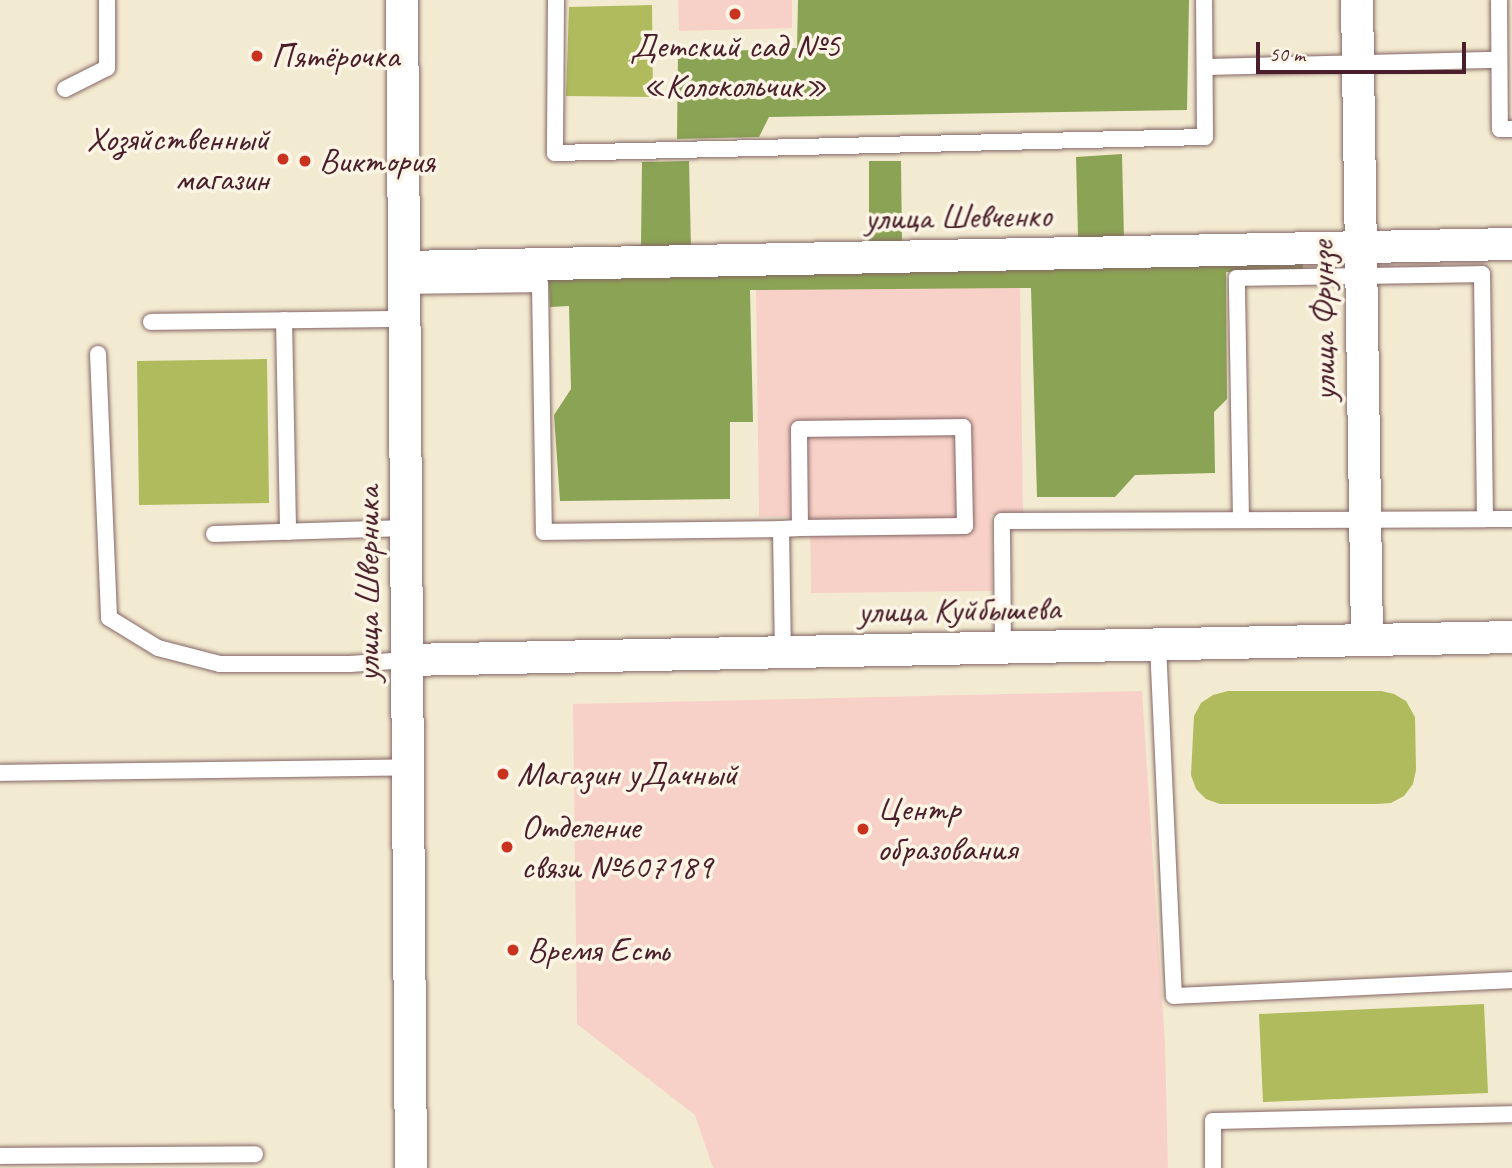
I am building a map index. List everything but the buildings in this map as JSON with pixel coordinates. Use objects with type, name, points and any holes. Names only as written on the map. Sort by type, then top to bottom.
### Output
[{"type":"street","name":"улица Шверника","points":[[402,0],[411,1168]]},
{"type":"street","name":"улица Фрунзе","points":[[1357,0],[1367,640]]},
{"type":"street","name":"улица Шевченко","points":[[405,276],[1361,261],[1512,244]]},
{"type":"street","name":"улица Куйбышева","points":[[407,660],[1512,637]]},
{"type":"lane","points":[[65,89],[107,68],[107,0]]},
{"type":"lane","points":[[556,0],[555,153],[1205,137],[1205,0]]},
{"type":"lane","points":[[1499,0],[1500,129],[1512,129]]},
{"type":"lane","points":[[1205,67],[1499,60]]},
{"type":"lane","points":[[1241,519],[1237,278],[1361,261],[1482,274],[1485,519]]},
{"type":"lane","points":[[405,276],[540,284],[544,532],[965,526],[963,427],[799,429],[800,528]]},
{"type":"lane","points":[[151,322],[405,319]]},
{"type":"lane","points":[[284,320],[288,532]]},
{"type":"lane","points":[[98,354],[109,618],[158,648],[220,664],[350,664],[407,660]]},
{"type":"lane","points":[[1003,648],[1002,521],[1512,519]]},
{"type":"lane","points":[[214,534],[407,528]]},
{"type":"lane","points":[[781,529],[783,652]]},
{"type":"lane","points":[[1158,645],[1174,996],[1512,980]]},
{"type":"lane","points":[[0,773],[408,767]]},
{"type":"lane","points":[[1213,1168],[1213,1121],[1512,1114]]},
{"type":"lane","points":[[0,1156],[256,1154]]},
{"type":"shaded area","name":"Детский сад №5 «Колокольчик»","points":[[678,0],[792,0],[792,28],[679,31]]},
{"type":"shaded area","points":[[1020,285],[1023,515],[991,515],[992,591],[811,593],[810,517],[759,517],[756,287]]},
{"type":"shaded area","name":"Центр образования","points":[[1142,691],[1165,1044],[1168,1168],[713,1168],[695,1115],[577,1024],[573,704]]},
{"type":"green space","points":[[798,0],[1189,0],[1187,110],[769,117],[759,137],[677,139],[678,53],[797,48]]},
{"type":"green space","points":[[652,5],[653,97],[566,96],[569,7]]},
{"type":"green space","points":[[1122,154],[1124,238],[1301,236],[1303,269],[1226,272],[1227,399],[1214,412],[1215,473],[1135,475],[1115,497],[1037,497],[1031,288],[750,290],[753,422],[730,422],[730,499],[560,501],[554,415],[571,389],[569,306],[550,307],[549,282],[461,280],[593,248],[641,245],[642,162],[689,161],[691,248],[869,242],[869,161],[901,161],[902,243],[1078,237],[1076,157]]},
{"type":"green space","points":[[267,359],[269,503],[139,505],[137,361]]},
{"type":"green space","points":[[1228,691],[1381,691],[1394,694],[1406,701],[1415,717],[1416,770],[1413,784],[1404,796],[1391,803],[1220,804],[1206,799],[1196,789],[1191,775],[1194,716],[1201,703],[1213,695]]},
{"type":"green space","points":[[1484,1004],[1488,1093],[1263,1102],[1259,1014]]},
{"type":"place","name":"Детский сад №5 «Колокольчик»","points":[[735,14]]},
{"type":"place","name":"Пятёрочка","points":[[257,56]]},
{"type":"place","name":"Хозяйственный магазин","points":[[283,159]]},
{"type":"place","name":"Виктория","points":[[305,161]]},
{"type":"place","name":"Магазин уДачный","points":[[503,774]]},
{"type":"place","name":"Центр образования","points":[[863,829]]},
{"type":"place","name":"Отделение связи №607189","points":[[507,847]]},
{"type":"place","name":"Время Есть","points":[[513,950]]}]
